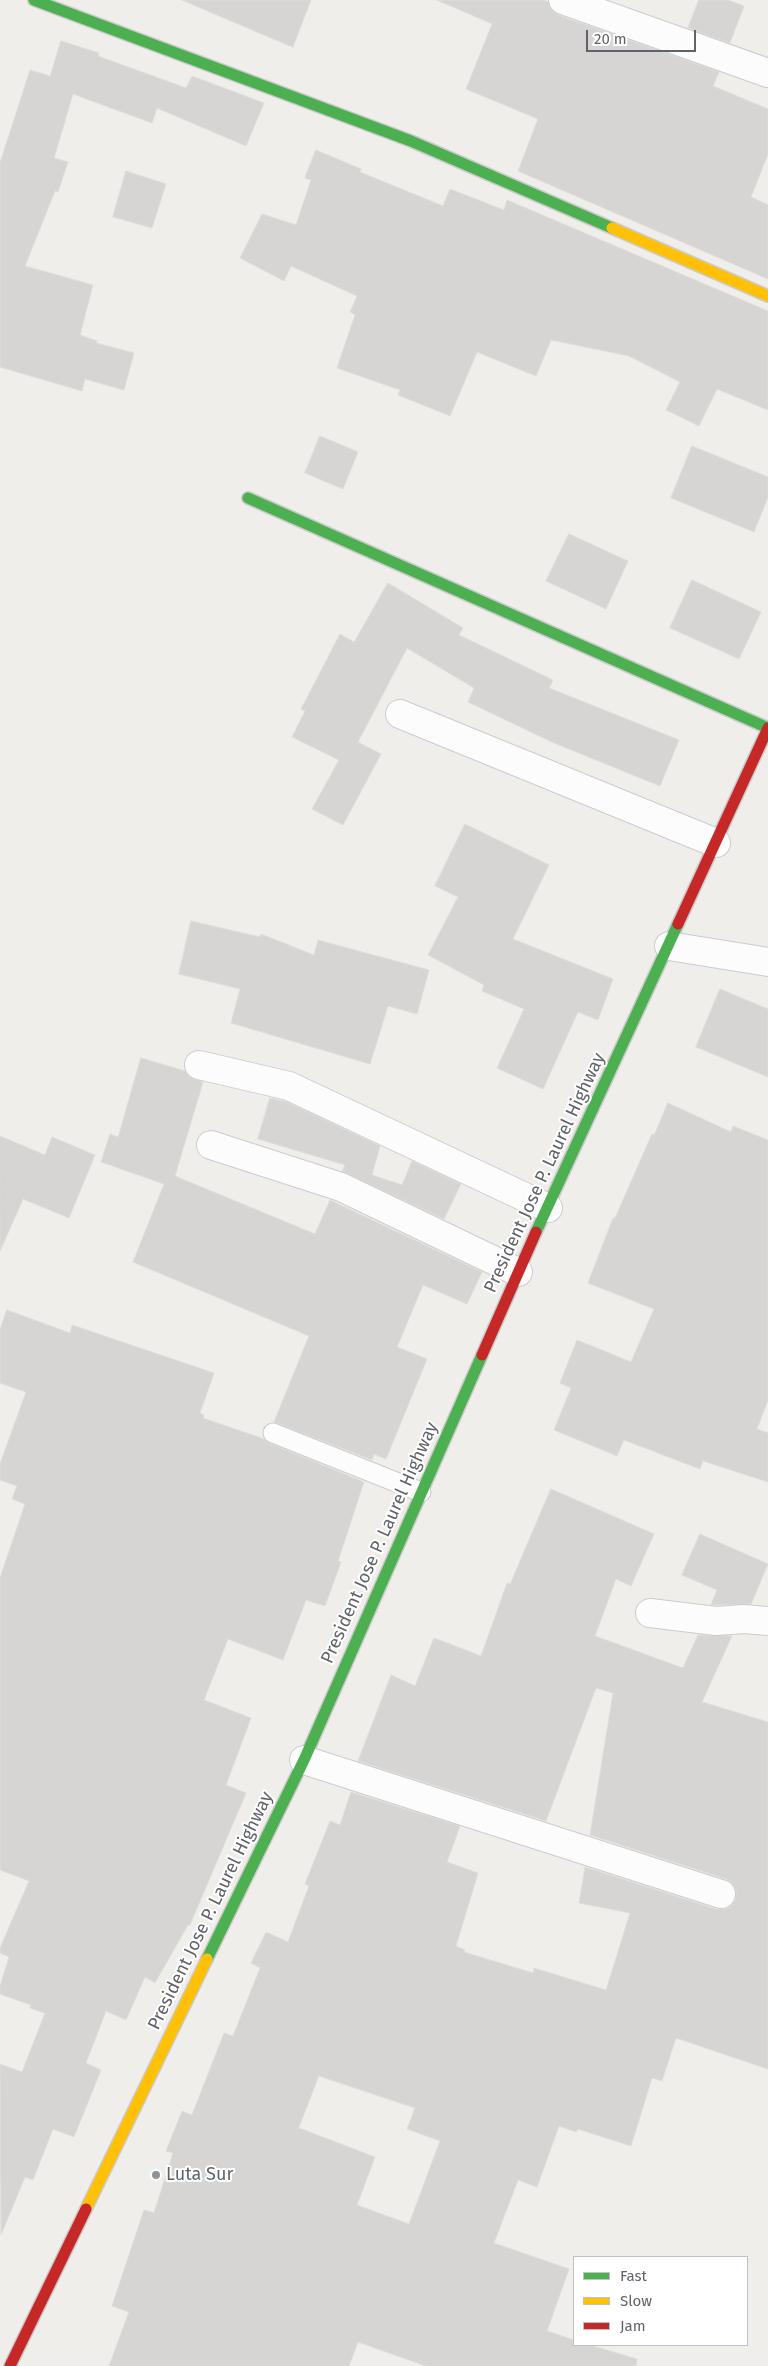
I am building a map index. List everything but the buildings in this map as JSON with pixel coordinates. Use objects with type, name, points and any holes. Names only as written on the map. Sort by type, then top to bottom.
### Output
[{"type":"main road","points":[[34,0],[411,141],[768,296]]},
{"type":"main road","points":[[248,498],[768,728]]},
{"type":"main road","name":"President Jose P. Laurel Highway","points":[[10,2366],[304,1760],[518,1272],[768,728]]},
{"type":"street","points":[[563,0],[768,72]]},
{"type":"street","points":[[400,714],[716,843]]},
{"type":"street","points":[[669,946],[768,962]]},
{"type":"street","points":[[199,1065],[289,1086],[548,1208]]},
{"type":"street","points":[[211,1145],[341,1187],[518,1272]]},
{"type":"street","points":[[650,1613],[716,1621],[744,1619],[768,1621]]},
{"type":"street","points":[[304,1760],[721,1894]]},
{"type":"lane","points":[[273,1433],[421,1492]]},
{"type":"traffic: fast","points":[[34,0],[411,141],[612,228]]},
{"type":"traffic: fast","points":[[248,498],[768,728]]},
{"type":"traffic: fast","points":[[536,1232],[678,924]]},
{"type":"traffic: fast","points":[[207,1959],[304,1760],[482,1355]]},
{"type":"traffic: slow","points":[[612,228],[768,296]]},
{"type":"traffic: slow","points":[[86,2209],[207,1959]]},
{"type":"traffic: jam","points":[[678,924],[768,728]]},
{"type":"traffic: jam","points":[[482,1355],[536,1232]]},
{"type":"traffic: jam","points":[[10,2366],[86,2209]]},
{"type":"place","name":"Luta Sur","points":[[156,2175]]}]
